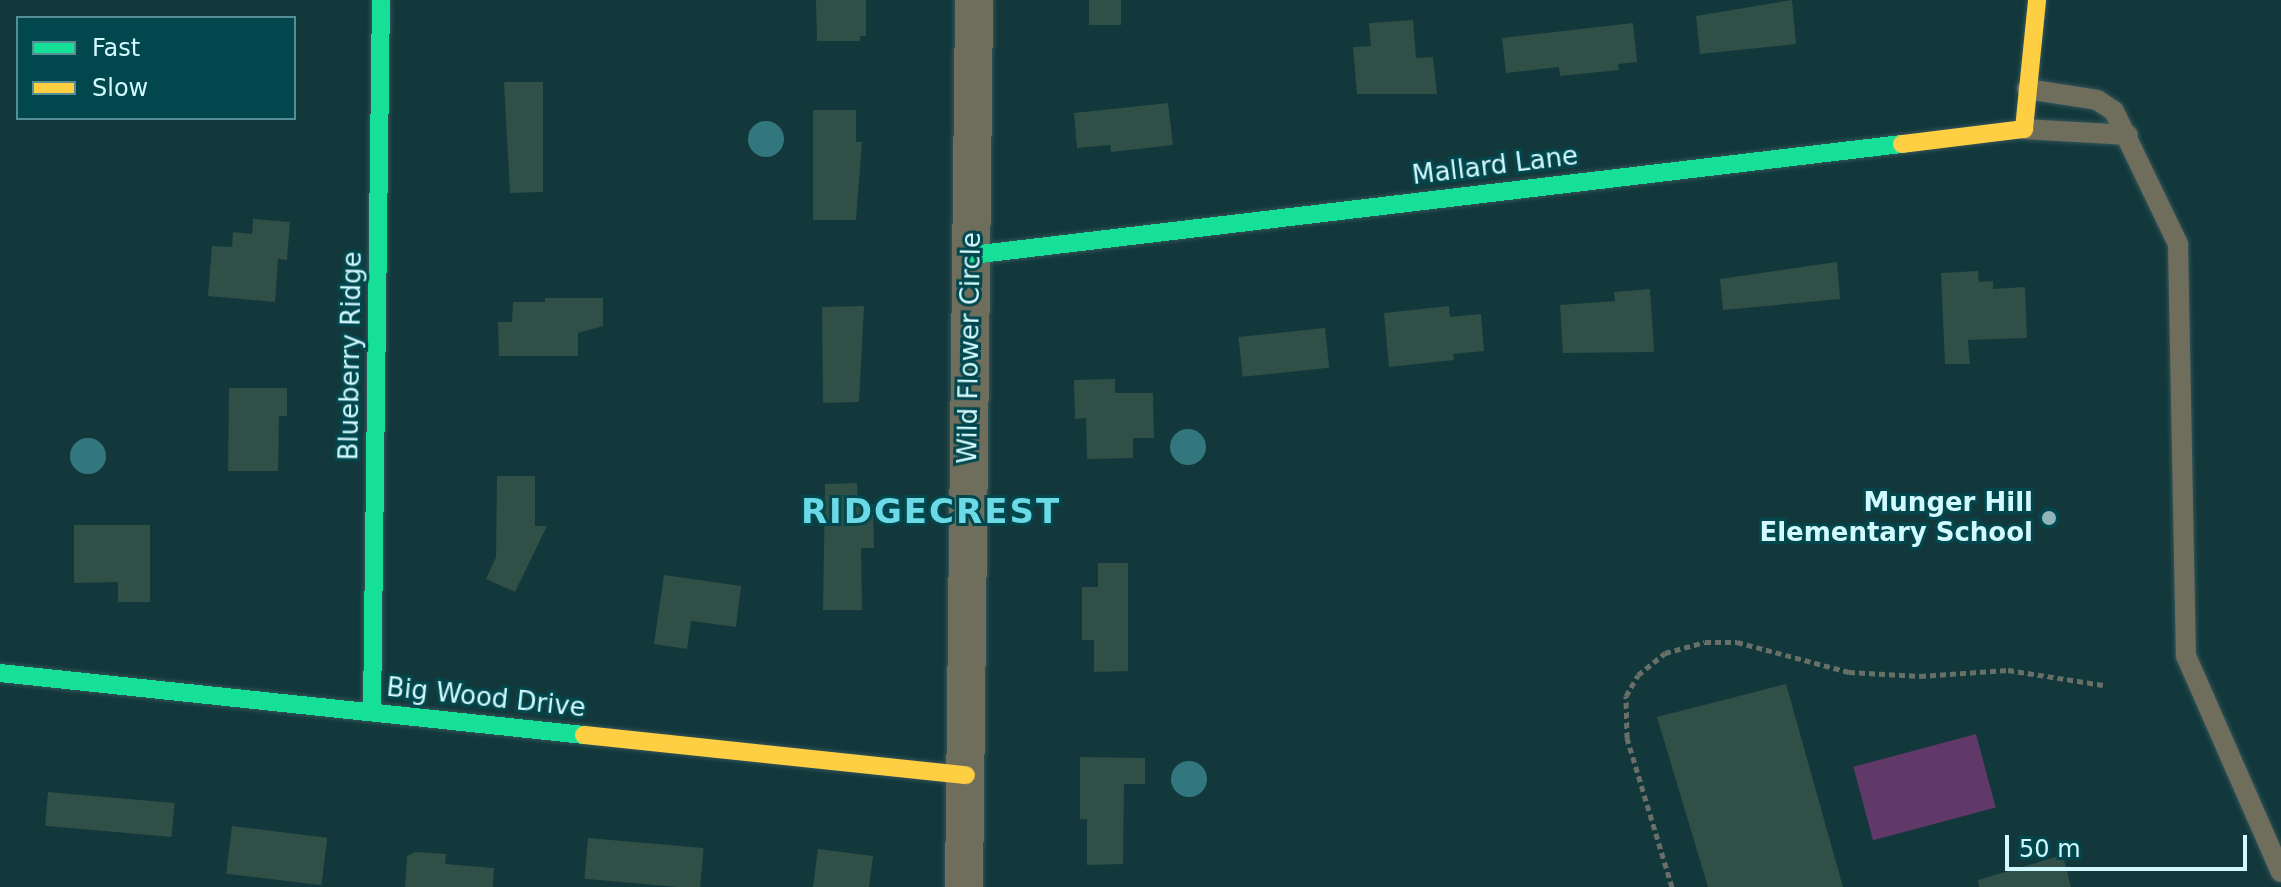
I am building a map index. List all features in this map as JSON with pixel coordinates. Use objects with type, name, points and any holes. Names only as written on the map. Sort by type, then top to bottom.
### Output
[{"type":"street","name":"Blueberry Ridge","points":[[372,712],[381,0]]},
{"type":"street","name":"Wild Flower Circle","points":[[964,887],[974,0]]},
{"type":"street","points":[[2024,129],[2037,0]]},
{"type":"street","name":"Mallard Lane","points":[[972,255],[2024,129]]},
{"type":"street","name":"Big Wood Drive","points":[[0,673],[966,775]]},
{"type":"lane","points":[[2027,89],[2097,100],[2114,111],[2178,244],[2186,656],[2281,872]]},
{"type":"lane","points":[[2024,129],[2128,135]]},
{"type":"path","points":[[1672,887],[1627,738],[1626,696],[1638,675],[1665,653],[1705,642],[1737,642],[1849,672],[1920,676],[2008,670],[2103,685]]},
{"type":"shaded area","points":[[1976,734],[1996,807],[1873,840],[1853,767]]},
{"type":"water","points":[[766,121],[778,127],[784,139],[778,151],[766,157],[754,151],[748,139],[754,127]]},
{"type":"water","points":[[1188,429],[1201,434],[1206,447],[1201,460],[1188,465],[1175,460],[1170,447],[1175,434]]},
{"type":"water","points":[[88,438],[101,443],[106,456],[101,469],[88,474],[75,469],[70,456],[75,443]]},
{"type":"water","points":[[1189,761],[1202,766],[1207,779],[1202,792],[1189,797],[1176,792],[1171,779],[1176,766]]},
{"type":"building","points":[[816,0],[866,0],[866,36],[860,36],[860,41],[817,41]]},
{"type":"building","points":[[1089,0],[1121,0],[1121,25],[1089,25]]},
{"type":"building","points":[[1792,0],[1796,44],[1700,54],[1696,16]]},
{"type":"building","points":[[1413,20],[1416,58],[1433,57],[1437,94],[1357,94],[1353,47],[1371,46],[1369,23]]},
{"type":"building","points":[[1633,23],[1637,62],[1618,64],[1619,70],[1560,76],[1559,67],[1506,73],[1502,38]]},
{"type":"building","points":[[504,82],[543,82],[543,192],[510,193]]},
{"type":"building","points":[[1168,103],[1173,145],[1111,152],[1110,145],[1077,148],[1074,113]]},
{"type":"building","points":[[813,110],[856,110],[856,142],[862,142],[856,220],[813,220]]},
{"type":"building","points":[[253,219],[290,222],[287,260],[278,259],[275,302],[208,296],[212,246],[232,247],[233,232],[252,234]]},
{"type":"building","points":[[1837,262],[1840,299],[1723,310],[1720,279]]},
{"type":"building","points":[[1978,271],[1979,282],[1993,281],[1993,289],[2025,287],[2027,338],[1968,340],[1970,364],[1945,364],[1941,273]]},
{"type":"building","points":[[1650,289],[1654,352],[1563,353],[1560,305],[1615,301],[1614,292]]},
{"type":"building","points":[[545,298],[603,298],[603,326],[578,333],[578,356],[499,356],[498,322],[512,322],[513,302],[545,302]]},
{"type":"building","points":[[864,306],[859,402],[823,403],[822,307]]},
{"type":"building","points":[[1449,306],[1450,317],[1481,314],[1484,351],[1453,354],[1454,360],[1389,367],[1384,313]]},
{"type":"building","points":[[1325,328],[1329,368],[1243,377],[1238,337]]},
{"type":"building","points":[[1115,379],[1115,393],[1153,393],[1154,438],[1133,438],[1133,458],[1087,459],[1086,418],[1075,419],[1074,380]]},
{"type":"building","points":[[229,388],[287,388],[287,416],[279,416],[278,471],[228,471]]},
{"type":"building","points":[[497,476],[535,476],[535,526],[547,526],[515,592],[486,579],[496,557]]},
{"type":"building","points":[[857,483],[858,504],[873,504],[874,548],[861,548],[862,610],[823,610],[825,484]]},
{"type":"building","points":[[74,525],[150,525],[150,602],[118,602],[118,582],[74,583]]},
{"type":"building","points":[[1098,563],[1128,563],[1128,671],[1094,672],[1094,640],[1082,640],[1082,587],[1098,587]]},
{"type":"building","points":[[664,575],[741,586],[736,627],[691,621],[687,649],[654,644]]},
{"type":"building","points":[[1786,684],[1843,887],[1708,887],[1657,717]]},
{"type":"building","points":[[1080,757],[1145,758],[1145,784],[1124,784],[1123,864],[1087,865],[1087,819],[1080,819]]},
{"type":"building","points":[[48,792],[175,803],[172,837],[45,826]]},
{"type":"building","points":[[232,826],[327,838],[321,885],[226,874]]},
{"type":"building","points":[[588,838],[704,848],[700,887],[584,879]]},
{"type":"building","points":[[818,849],[873,856],[869,887],[813,887]]},
{"type":"building","points":[[415,852],[446,854],[445,864],[494,868],[493,887],[405,887],[407,856]]},
{"type":"building","points":[[2063,855],[2071,887],[1979,887],[1978,880]]},
{"type":"traffic: fast","points":[[372,712],[381,0]]},
{"type":"traffic: fast","points":[[972,255],[1902,144]]},
{"type":"traffic: fast","points":[[0,673],[584,735]]},
{"type":"traffic: slow","points":[[1902,144],[2024,129],[2037,0]]},
{"type":"traffic: slow","points":[[584,735],[966,775]]},
{"type":"place","name":"Munger Hill Elementary School","points":[[2049,518]]},
{"type":"district","name":"RIDGECREST","points":[[931,512]]}]
